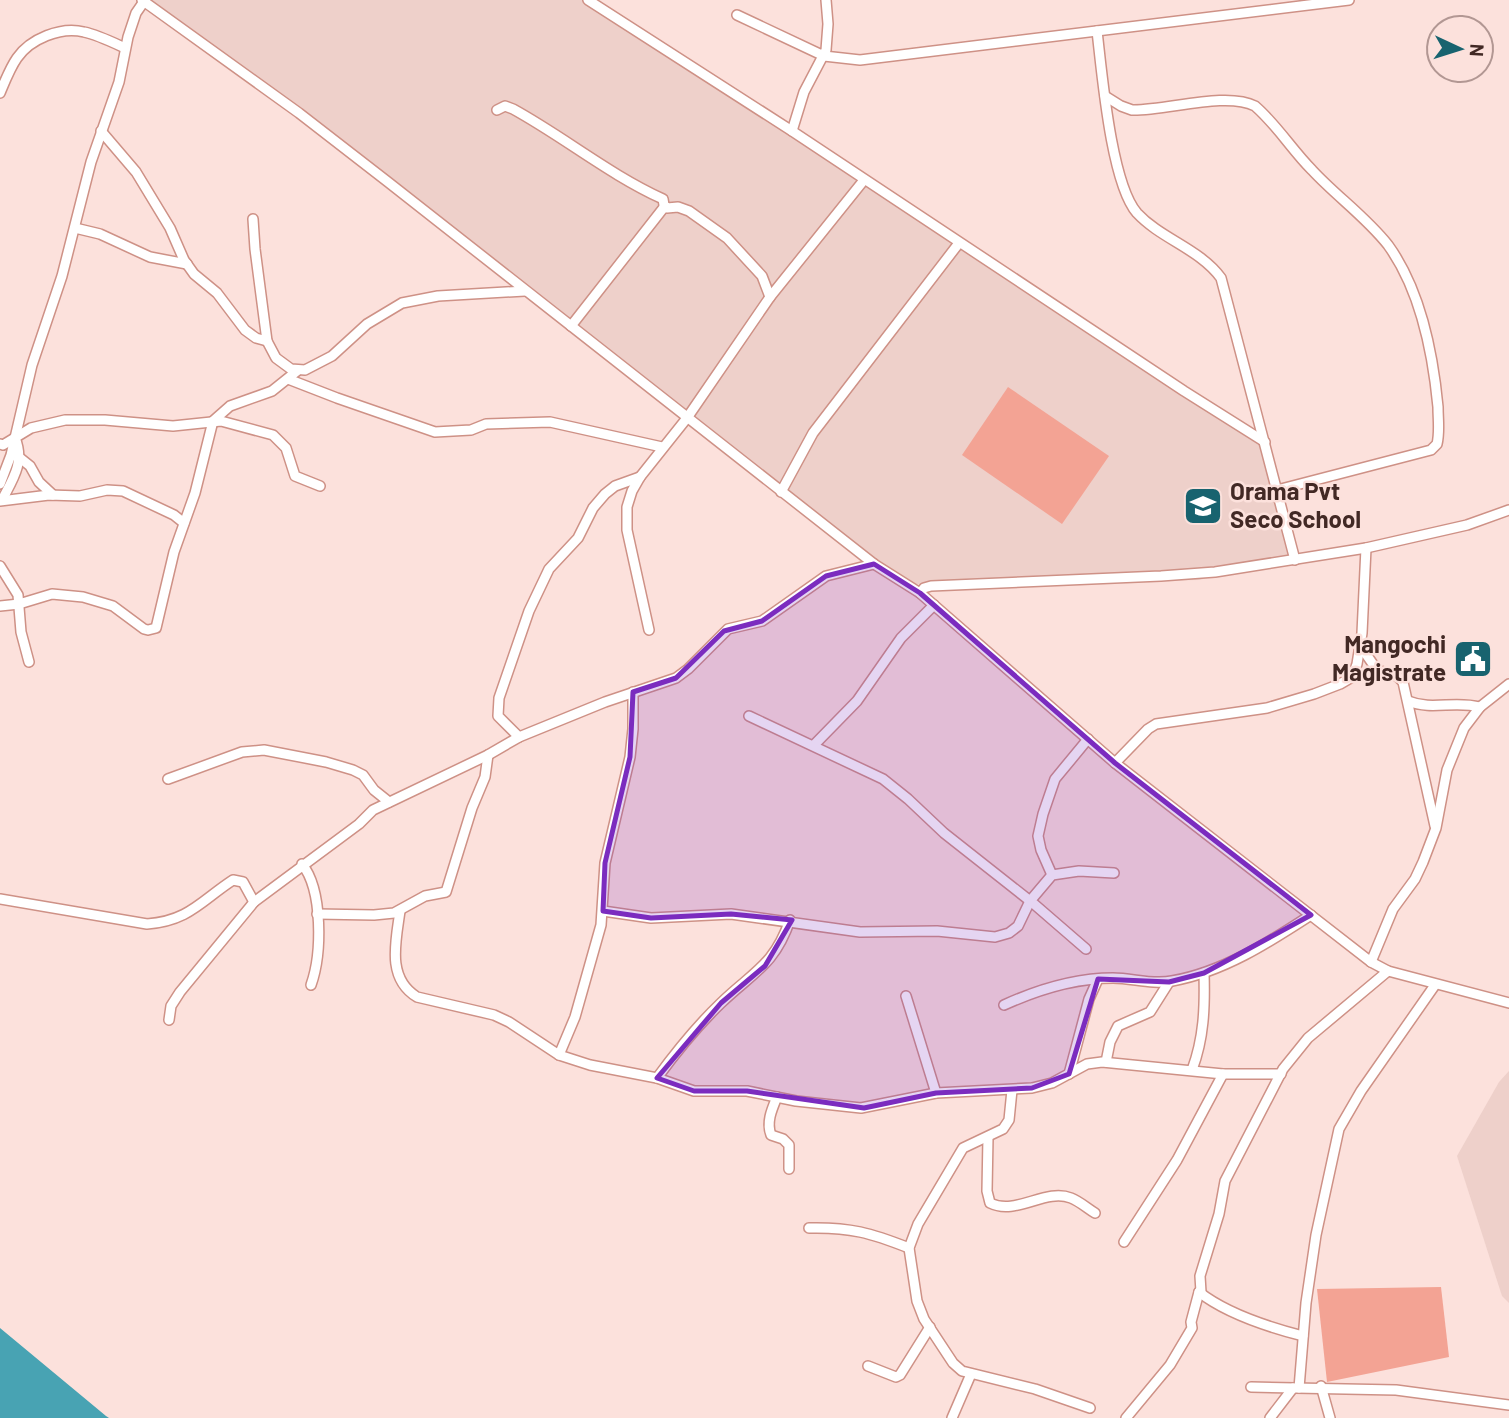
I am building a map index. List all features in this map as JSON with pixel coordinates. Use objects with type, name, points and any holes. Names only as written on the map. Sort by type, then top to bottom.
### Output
[{"type":"street","points":[[0,484],[15,438],[32,365],[62,276],[101,131],[119,82],[132,24],[143,0],[299,113],[874,564],[920,593],[1115,763],[1371,962],[1388,971],[1435,985],[1509,1003]]},
{"type":"street","points":[[588,0],[792,131],[1161,377],[1265,442]]},
{"type":"street","points":[[792,131],[804,92],[824,56],[828,41],[826,0]]},
{"type":"street","points":[[737,15],[824,56],[860,61],[1349,0]]},
{"type":"street","points":[[0,93],[16,59],[26,48],[50,35],[69,30],[85,32],[125,48]]},
{"type":"street","points":[[1097,31],[1119,174],[1128,200],[1148,223],[1203,260],[1221,278],[1295,560]]},
{"type":"street","points":[[1105,96],[1132,110],[1226,102],[1245,102],[1255,106],[1309,168],[1379,235],[1405,275],[1424,325],[1433,366],[1439,426],[1437,444],[1431,450],[1277,490]]},
{"type":"street","points":[[498,110],[505,106],[524,116],[627,180],[663,199],[665,206]]},
{"type":"street","points":[[101,131],[136,172],[170,228],[187,264],[198,278],[217,293],[246,330],[256,338],[267,341]]},
{"type":"street","points":[[649,630],[626,518],[629,499],[640,477],[687,418],[770,297],[864,180]]},
{"type":"street","points":[[571,326],[665,206]]},
{"type":"street","points":[[665,206],[689,211],[727,238],[762,276],[770,297]]},
{"type":"street","points":[[253,219],[267,341],[281,363],[297,371],[305,370],[332,356],[367,324],[402,303],[439,296],[525,291]]},
{"type":"street","points":[[75,228],[100,234],[149,257],[187,264]]},
{"type":"street","points":[[781,492],[813,433],[960,243]]},
{"type":"street","points":[[0,606],[19,604],[52,594],[83,597],[107,603],[144,629],[157,626],[173,552],[195,493],[213,421],[230,406],[272,391],[297,371]]},
{"type":"street","points":[[288,379],[435,432],[471,430],[485,424],[550,422],[662,447]]},
{"type":"street","points":[[0,444],[3,445],[32,428],[65,420],[105,420],[173,426],[213,421],[229,422],[273,435],[286,448],[295,476],[320,486]]},
{"type":"street","points":[[15,438],[21,452],[1,501],[53,495],[72,497],[107,490],[123,491],[174,515],[184,523]]},
{"type":"street","points":[[19,458],[30,466],[39,482],[53,495]]},
{"type":"street","points":[[519,737],[500,720],[498,709],[503,683],[537,590],[549,569],[578,538],[599,500],[615,486],[640,477]]},
{"type":"street","points":[[920,593],[931,586],[1187,575],[1295,560],[1366,548],[1467,525],[1509,510]]},
{"type":"street","points":[[1115,763],[1156,724],[1267,708],[1340,684],[1352,677],[1360,646],[1366,548]]},
{"type":"street","points":[[169,1020],[171,1006],[180,992],[254,902],[359,824],[373,810],[488,755],[519,737],[676,678],[724,631],[762,621],[825,576],[874,564]]},
{"type":"street","points":[[0,566],[15,587],[21,632],[29,662]]},
{"type":"street","points":[[814,745],[857,701],[901,638],[933,605]]},
{"type":"street","points":[[1360,646],[1377,670],[1401,678],[1436,828]]},
{"type":"street","points":[[1371,962],[1393,909],[1419,873],[1436,828],[1443,782],[1454,748],[1464,728],[1480,707],[1509,684]]},
{"type":"street","points":[[559,1055],[579,1002],[599,933],[603,911],[605,863],[630,757],[633,692]]},
{"type":"street","points":[[1408,701],[1427,706],[1457,702],[1480,707]]},
{"type":"street","points":[[749,716],[814,745],[894,787],[944,833],[1086,949]]},
{"type":"street","points":[[1052,876],[1038,836],[1043,814],[1055,779],[1088,739]]},
{"type":"street","points":[[168,779],[242,752],[264,750],[353,770],[363,775],[374,790],[389,802]]},
{"type":"street","points":[[317,915],[379,915],[400,911],[425,896],[442,894],[448,890],[472,808],[485,777],[488,755]]},
{"type":"street","points":[[302,864],[313,884],[317,915],[317,964],[311,985]]},
{"type":"street","points":[[603,911],[650,918],[731,914],[790,920],[860,932],[937,931],[995,937],[1009,933],[1018,926],[1030,901],[1052,876],[1079,871],[1114,873]]},
{"type":"street","points":[[0,899],[148,924],[190,913],[233,880],[243,881],[254,902]]},
{"type":"street","points":[[400,911],[395,966],[410,993],[494,1015],[559,1055],[590,1065],[657,1077],[694,1091],[747,1091],[864,1108],[936,1093],[1012,1090],[1052,1083],[1087,1064],[1106,1062],[1223,1074],[1281,1074]]},
{"type":"street","points":[[1004,1005],[1027,995],[1098,979],[1116,978],[1152,983],[1169,982],[1204,973],[1237,959],[1311,915]]},
{"type":"street","points":[[657,1077],[721,1003],[765,966],[776,952],[790,920]]},
{"type":"street","points":[[1126,1418],[1180,1351],[1192,1328],[1191,1322],[1201,1292],[1200,1276],[1219,1214],[1225,1181],[1281,1074],[1308,1038],[1388,971]]},
{"type":"street","points":[[1192,1070],[1205,1015],[1204,973]]},
{"type":"street","points":[[1069,1074],[1089,999],[1098,979]]},
{"type":"street","points":[[1106,1062],[1115,1030],[1153,1010],[1169,982]]},
{"type":"street","points":[[1270,1418],[1296,1388],[1315,1235],[1339,1129],[1361,1091],[1435,985]]},
{"type":"street","points":[[906,996],[936,1093]]},
{"type":"street","points":[[1124,1242],[1177,1160],[1223,1074]]},
{"type":"street","points":[[1012,1090],[1009,1120],[1003,1129],[963,1148],[918,1223],[909,1248],[917,1300],[930,1327],[953,1363],[962,1371],[1035,1389],[1090,1408]]},
{"type":"street","points":[[776,1097],[769,1130],[771,1135],[783,1139],[789,1145],[789,1169]]},
{"type":"street","points":[[988,1137],[987,1191],[990,1203],[999,1206],[1029,1202],[1045,1196],[1070,1197],[1095,1213]]},
{"type":"street","points":[[809,1228],[871,1233],[909,1248]]},
{"type":"street","points":[[1199,1292],[1210,1301],[1246,1317],[1303,1336]]},
{"type":"street","points":[[868,1366],[896,1377],[900,1375],[930,1327]]},
{"type":"street","points":[[952,1418],[971,1374]]},
{"type":"street","points":[[1321,1386],[1330,1418]]},
{"type":"street","points":[[1251,1387],[1321,1386],[1396,1390],[1509,1405]]},
{"type":"highlighted area","points":[[874,564],[920,593],[1115,763],[1311,915],[1204,973],[1169,982],[1098,979],[1069,1074],[1032,1088],[936,1093],[864,1108],[747,1091],[694,1091],[657,1078],[721,1003],[765,966],[792,920],[731,914],[651,918],[603,911],[605,863],[630,757],[633,692],[676,678],[724,631],[762,621],[826,576]]},
{"type":"shaded area","points":[[148,0],[583,0],[1262,446],[1291,559],[1199,580],[927,585],[894,582]]},
{"type":"shaded area","points":[[1008,387],[1109,456],[1062,524],[962,455]]},
{"type":"shaded area","points":[[1509,1071],[1509,1303],[1502,1296],[1457,1156],[1499,1082]]},
{"type":"shaded area","points":[[1441,1287],[1449,1357],[1327,1382],[1317,1289]]},
{"type":"water","points":[[0,1328],[106,1416],[109,1418],[0,1418]]},
{"type":"place","name":"Orama Pvt Seco School","points":[[1203,506]]},
{"type":"place","name":"Mangochi Magistrate","points":[[1473,659]]}]
